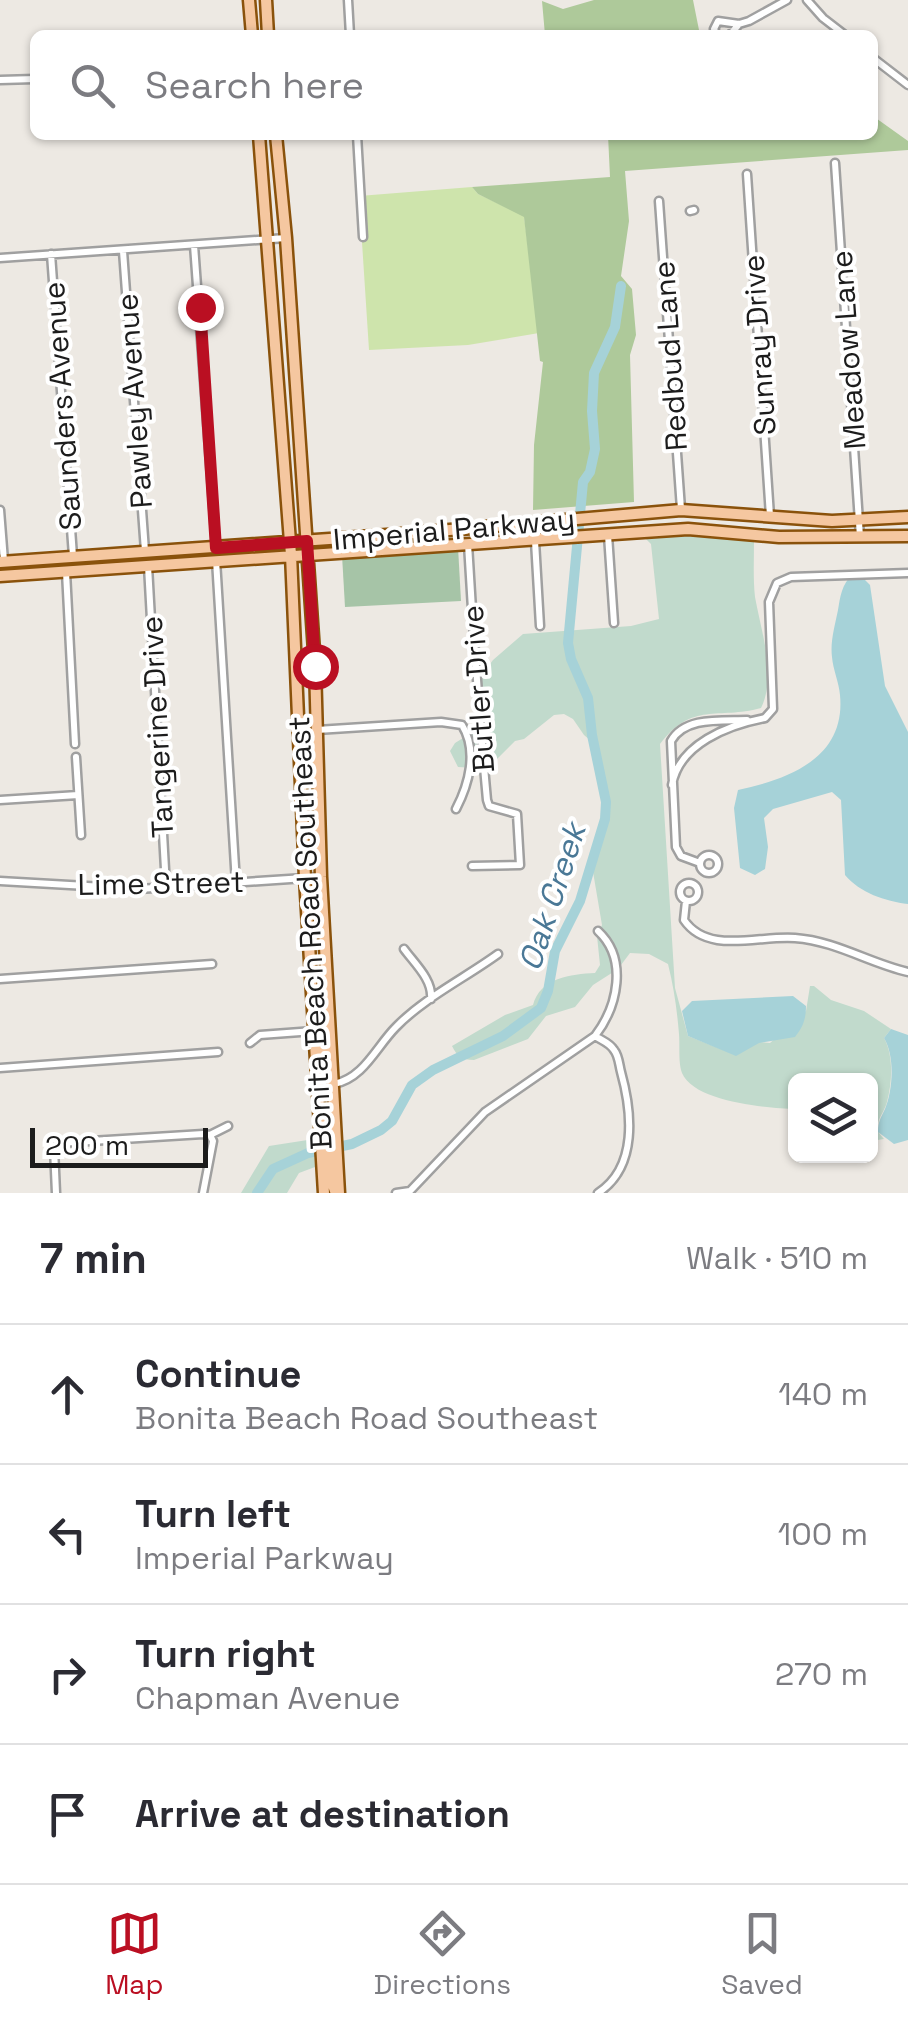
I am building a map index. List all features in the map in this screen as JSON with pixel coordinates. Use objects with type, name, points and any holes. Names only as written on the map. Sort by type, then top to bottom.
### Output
[{"type":"main road","points":[[249,0],[252,30]]},
{"type":"main road","points":[[266,0],[268,30]]},
{"type":"main road","name":"Bonita Beach Road Southeast","points":[[259,140],[291,555],[304,878],[319,1108],[329,1138]]},
{"type":"main road","name":"Bonita Beach Road Southeast","points":[[276,140],[307,547],[334,1084],[330,1164],[337,1193]]},
{"type":"main road","name":"Imperial Parkway","points":[[2,562],[145,552],[291,555],[307,547],[681,510],[859,520],[908,516]]},
{"type":"main road","points":[[529,523],[534,539]]},
{"type":"main road","points":[[468,543],[472,534],[491,526]]},
{"type":"main road","name":"Imperial Parkway","points":[[0,576],[148,566],[290,542],[307,547],[468,543],[688,529],[779,537],[908,536]]},
{"type":"main road","points":[[296,656],[302,670],[305,718],[316,730]]},
{"type":"main road","points":[[312,1003],[323,1020],[327,1077],[334,1084]]},
{"type":"main road","name":"Bonita Beach Road Southeast","points":[[324,1193],[330,1164]]},
{"type":"street","points":[[348,0],[350,30]]},
{"type":"street","points":[[715,30],[718,21],[738,24],[764,16],[787,0]]},
{"type":"street","points":[[807,0],[839,30]]},
{"type":"street","points":[[734,30],[738,24]]},
{"type":"street","points":[[878,62],[908,85]]},
{"type":"street","points":[[0,80],[30,79]]},
{"type":"street","points":[[357,140],[363,237]]},
{"type":"street","name":"Meadow Lane","points":[[835,163],[860,538]]},
{"type":"street","name":"Sunray Drive","points":[[747,174],[770,517]]},
{"type":"street","name":"Redbud Lane","points":[[660,201],[681,510]]},
{"type":"street","points":[[0,258],[286,238]]},
{"type":"street","points":[[194,245],[236,883]]},
{"type":"street","name":"Pawley Avenue","points":[[124,250],[145,552]]},
{"type":"street","name":"Saunders Avenue","points":[[51,254],[73,557]]},
{"type":"street","points":[[0,510],[2,562]]},
{"type":"street","points":[[608,535],[614,623]]},
{"type":"street","points":[[534,539],[540,626]]},
{"type":"street","name":"Butler Drive","points":[[468,543],[475,680],[481,704],[488,800],[489,806],[517,814],[520,865],[472,866]]},
{"type":"street","name":"Tangerine Drive","points":[[148,566],[166,887]]},
{"type":"street","points":[[66,572],[75,744]]},
{"type":"street","points":[[672,785],[684,755],[709,739],[768,715],[774,704],[768,602],[777,583],[791,577],[908,573]]},
{"type":"street","points":[[700,863],[685,858],[677,850],[670,751],[673,737],[682,727],[700,723],[754,720]]},
{"type":"street","points":[[316,730],[441,722],[462,726],[469,740],[471,762],[456,808]]},
{"type":"street","points":[[700,723],[709,739]]},
{"type":"street","points":[[76,757],[81,835]]},
{"type":"street","points":[[0,800],[78,795]]},
{"type":"street","name":"Lime Street","points":[[0,882],[130,890],[321,877]]},
{"type":"street","points":[[686,901],[684,920],[690,929],[708,940],[778,937],[823,942],[908,972]]},
{"type":"street","points":[[403,1192],[486,1112],[595,1036],[610,1014],[617,975],[611,943],[598,931]]},
{"type":"street","points":[[404,950],[432,990],[430,1000]]},
{"type":"street","points":[[334,1084],[360,1072],[394,1028],[498,954]]},
{"type":"street","points":[[0,979],[212,964]]},
{"type":"street","points":[[250,1043],[260,1035],[314,1032]]},
{"type":"street","points":[[595,1036],[614,1050],[626,1096],[627,1149],[621,1169],[598,1193]]},
{"type":"street","points":[[0,1068],[218,1052]]},
{"type":"street","points":[[56,1193],[54,1148],[59,1143],[210,1135],[228,1126]]},
{"type":"street","points":[[203,1193],[213,1141],[210,1135]]},
{"type":"street","points":[[607,1187],[616,1193]]},
{"type":"street","points":[[403,1192],[421,1193]]},
{"type":"green space","points":[[594,0],[693,0],[699,30],[545,30],[542,1],[563,9]]},
{"type":"green space","points":[[878,120],[908,141],[908,150],[625,171],[629,221],[621,276],[632,289],[636,335],[630,355],[634,502],[533,510],[534,445],[543,362],[524,217],[478,194],[472,187],[610,177],[608,140],[878,140]]},
{"type":"green space","points":[[472,187],[478,194],[524,216],[539,333],[468,345],[369,350],[359,196]]},
{"type":"green space","points":[[676,534],[754,541],[755,597],[768,668],[761,708],[695,717],[660,744],[675,988],[688,1036],[736,1055],[759,1042],[770,1043],[806,1011],[810,986],[814,986],[831,1000],[864,1011],[891,1029],[884,1038],[891,1061],[890,1087],[878,1127],[878,1073],[788,1073],[788,1108],[733,1102],[689,1083],[681,1069],[668,964],[649,954],[630,953],[618,969],[593,985],[575,1007],[546,1016],[528,1039],[474,1060],[460,1057],[452,1046],[505,1015],[533,1005],[549,983],[567,976],[595,973],[600,965],[597,936],[602,925],[591,860],[603,814],[596,750],[591,741],[564,714],[554,715],[524,739],[515,741],[495,761],[477,768],[458,767],[450,751],[455,743],[489,722],[490,708],[481,676],[523,634],[631,626],[659,619],[651,544],[644,537]]},
{"type":"green space","points":[[458,547],[461,601],[345,607],[342,555]]},
{"type":"green space","points":[[314,1139],[315,1167],[299,1173],[287,1193],[241,1193],[269,1146]]},
{"type":"water","points":[[852,575],[862,577],[870,585],[885,686],[908,732],[908,904],[874,895],[845,875],[841,800],[832,792],[773,809],[764,818],[768,847],[765,869],[755,875],[740,868],[734,808],[738,790],[794,772],[824,750],[834,735],[840,695],[832,639],[842,591]]},
{"type":"water","points":[[793,996],[806,1006],[804,1023],[795,1037],[759,1043],[736,1056],[688,1036],[682,1011],[692,1001]]},
{"type":"water","points":[[891,1029],[908,1035],[908,1140],[894,1144],[878,1132],[891,1083],[890,1054],[884,1038]]},
{"type":"waterway","name":"Oak Creek","points":[[257,1193],[273,1169],[308,1153],[352,1144],[381,1130],[392,1121],[412,1085],[433,1070],[503,1036],[541,1008],[548,991],[555,951],[580,901],[605,819],[606,802],[588,698],[568,643],[583,482],[590,472],[595,449],[594,373],[615,327],[621,286]]},
{"type":"route","points":[[200,307],[216,548],[307,541],[315,666]]}]
